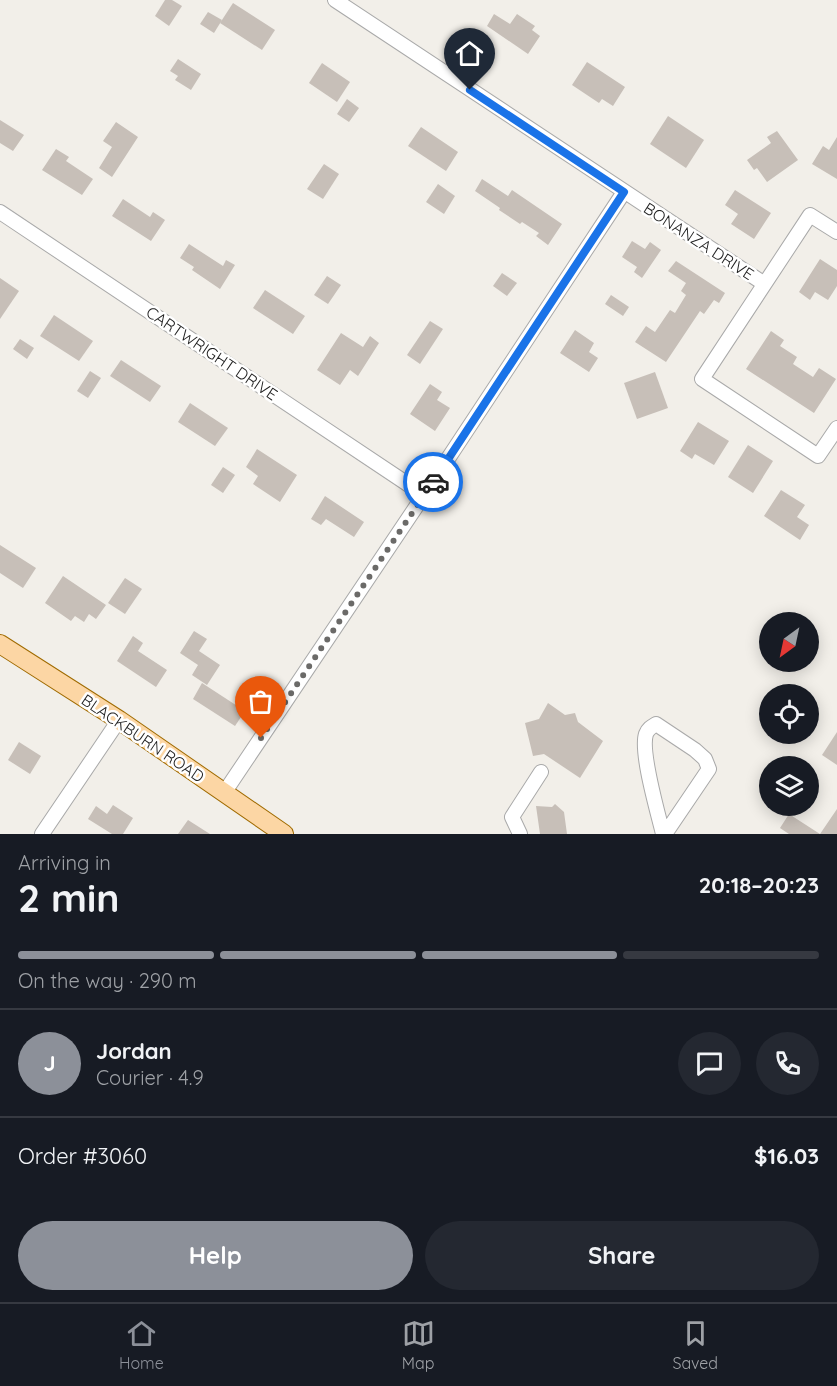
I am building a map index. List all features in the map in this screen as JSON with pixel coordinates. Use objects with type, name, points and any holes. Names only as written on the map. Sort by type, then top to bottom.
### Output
[{"type":"main road","name":"BLACKBURN ROAD","points":[[0,644],[119,720],[284,834]]},
{"type":"street","name":"BONANZA DRIVE","points":[[335,0],[763,283]]},
{"type":"street","points":[[224,793],[624,192]]},
{"type":"street","name":"CARTWRIGHT DRIVE","points":[[0,212],[424,495]]},
{"type":"street","points":[[837,232],[810,215],[763,283],[702,379],[818,456],[837,428]]},
{"type":"street","points":[[42,834],[119,720]]},
{"type":"street","points":[[656,724],[695,750],[705,759],[709,769],[664,834],[645,750],[646,735],[656,724]]},
{"type":"street","points":[[520,834],[512,817],[542,772]]},
{"type":"building","points":[[165,0],[172,0],[182,6],[169,26],[155,16]]},
{"type":"building","points":[[233,3],[275,30],[262,50],[220,23]]},
{"type":"building","points":[[208,12],[222,20],[214,33],[200,24]]},
{"type":"building","points":[[494,14],[510,24],[517,14],[535,26],[532,30],[540,36],[528,54],[487,26]]},
{"type":"building","points":[[178,59],[201,74],[191,90],[175,80],[178,76],[170,71]]},
{"type":"building","points":[[587,62],[625,87],[613,106],[602,99],[599,103],[572,85]]},
{"type":"building","points":[[322,63],[350,82],[337,102],[309,83]]},
{"type":"building","points":[[347,99],[359,108],[349,122],[337,114]]},
{"type":"building","points":[[668,116],[704,140],[686,168],[650,144]]},
{"type":"building","points":[[0,120],[24,135],[13,151],[0,143]]},
{"type":"building","points":[[116,122],[138,137],[112,177],[99,168],[112,147],[103,141]]},
{"type":"building","points":[[421,127],[458,152],[446,171],[408,146]]},
{"type":"building","points":[[777,131],[798,160],[767,182],[757,168],[754,170],[747,160],[771,143],[767,137]]},
{"type":"building","points":[[837,137],[837,179],[812,164],[823,146],[829,150]]},
{"type":"building","points":[[56,149],[69,157],[66,161],[93,179],[82,195],[42,170]]},
{"type":"building","points":[[324,164],[339,174],[323,199],[307,189]]},
{"type":"building","points":[[482,179],[508,196],[512,190],[562,224],[548,245],[536,236],[539,233],[522,222],[520,224],[475,191]]},
{"type":"building","points":[[438,184],[455,196],[444,214],[426,202]]},
{"type":"building","points":[[735,190],[771,213],[754,239],[731,224],[738,214],[725,205]]},
{"type":"building","points":[[123,199],[150,217],[153,212],[165,220],[151,241],[112,216]]},
{"type":"building","points":[[632,241],[645,249],[650,242],[661,250],[642,278],[634,272],[637,267],[622,257]]},
{"type":"building","points":[[189,244],[223,266],[226,260],[235,265],[220,289],[192,270],[194,267],[180,258]]},
{"type":"building","points":[[820,259],[837,270],[837,286],[828,300],[815,292],[810,300],[799,292]]},
{"type":"building","points":[[676,261],[725,293],[719,303],[714,300],[704,314],[700,311],[666,362],[635,342],[646,326],[655,332],[670,310],[675,313],[686,295],[681,291],[686,283],[668,271]]},
{"type":"building","points":[[502,273],[517,283],[507,296],[493,286]]},
{"type":"building","points":[[327,276],[341,285],[328,304],[314,295]]},
{"type":"building","points":[[0,278],[19,291],[0,319]]},
{"type":"building","points":[[265,290],[305,316],[293,334],[253,308]]},
{"type":"building","points":[[611,295],[629,307],[623,316],[605,304]]},
{"type":"building","points":[[54,315],[93,341],[79,361],[40,336]]},
{"type":"building","points":[[430,321],[443,329],[420,364],[407,355]]},
{"type":"building","points":[[575,330],[594,343],[589,352],[598,358],[589,372],[560,353]]},
{"type":"building","points":[[771,331],[784,340],[780,346],[797,357],[793,364],[813,377],[819,368],[836,379],[814,413],[746,369]]},
{"type":"building","points":[[341,333],[363,347],[370,336],[379,343],[358,376],[350,370],[340,385],[317,370]]},
{"type":"building","points":[[20,339],[34,348],[27,359],[13,349]]},
{"type":"building","points":[[121,360],[161,386],[150,402],[110,376]]},
{"type":"building","points":[[90,371],[101,378],[88,398],[77,391]]},
{"type":"building","points":[[655,372],[668,408],[637,419],[624,383]]},
{"type":"building","points":[[430,384],[442,392],[437,400],[450,408],[435,431],[410,414]]},
{"type":"building","points":[[190,403],[228,428],[215,446],[178,422]]},
{"type":"building","points":[[698,422],[729,441],[714,465],[695,454],[692,459],[680,451]]},
{"type":"building","points":[[748,445],[773,461],[753,493],[728,477]]},
{"type":"building","points":[[257,449],[297,475],[280,502],[253,484],[258,476],[246,467]]},
{"type":"building","points":[[223,467],[235,475],[223,493],[211,485]]},
{"type":"building","points":[[781,490],[805,505],[797,517],[809,525],[800,540],[764,516]]},
{"type":"building","points":[[325,496],[364,522],[354,537],[326,519],[321,525],[311,519]]},
{"type":"building","points":[[0,545],[36,568],[23,588],[0,573]]},
{"type":"building","points":[[63,576],[106,605],[96,619],[89,614],[84,622],[75,616],[71,621],[45,603]]},
{"type":"building","points":[[125,578],[142,589],[125,614],[108,603]]},
{"type":"building","points":[[194,631],[207,639],[199,651],[220,665],[207,685],[192,675],[198,665],[180,653]]},
{"type":"building","points":[[133,636],[143,643],[138,651],[167,670],[156,687],[117,661]]},
{"type":"building","points":[[202,683],[245,711],[235,726],[193,699]]},
{"type":"building","points":[[548,703],[565,715],[575,713],[578,722],[603,741],[580,778],[544,754],[533,756],[525,723],[539,719]]},
{"type":"building","points":[[837,732],[837,765],[822,755]]},
{"type":"building","points":[[19,742],[41,756],[30,774],[8,760]]},
{"type":"building","points":[[555,804],[564,812],[567,834],[540,834],[536,806],[552,807]]},
{"type":"building","points":[[113,805],[133,818],[123,834],[112,834],[88,819],[96,806],[107,814]]},
{"type":"building","points":[[837,809],[837,834],[820,834]]},
{"type":"building","points":[[788,816],[792,816],[820,834],[789,834],[780,828]]},
{"type":"building","points":[[188,820],[210,834],[178,834]]},
{"type":"way so far","points":[[261,738],[433,482]]},
{"type":"route","points":[[433,482],[624,192],[470,90]]}]
